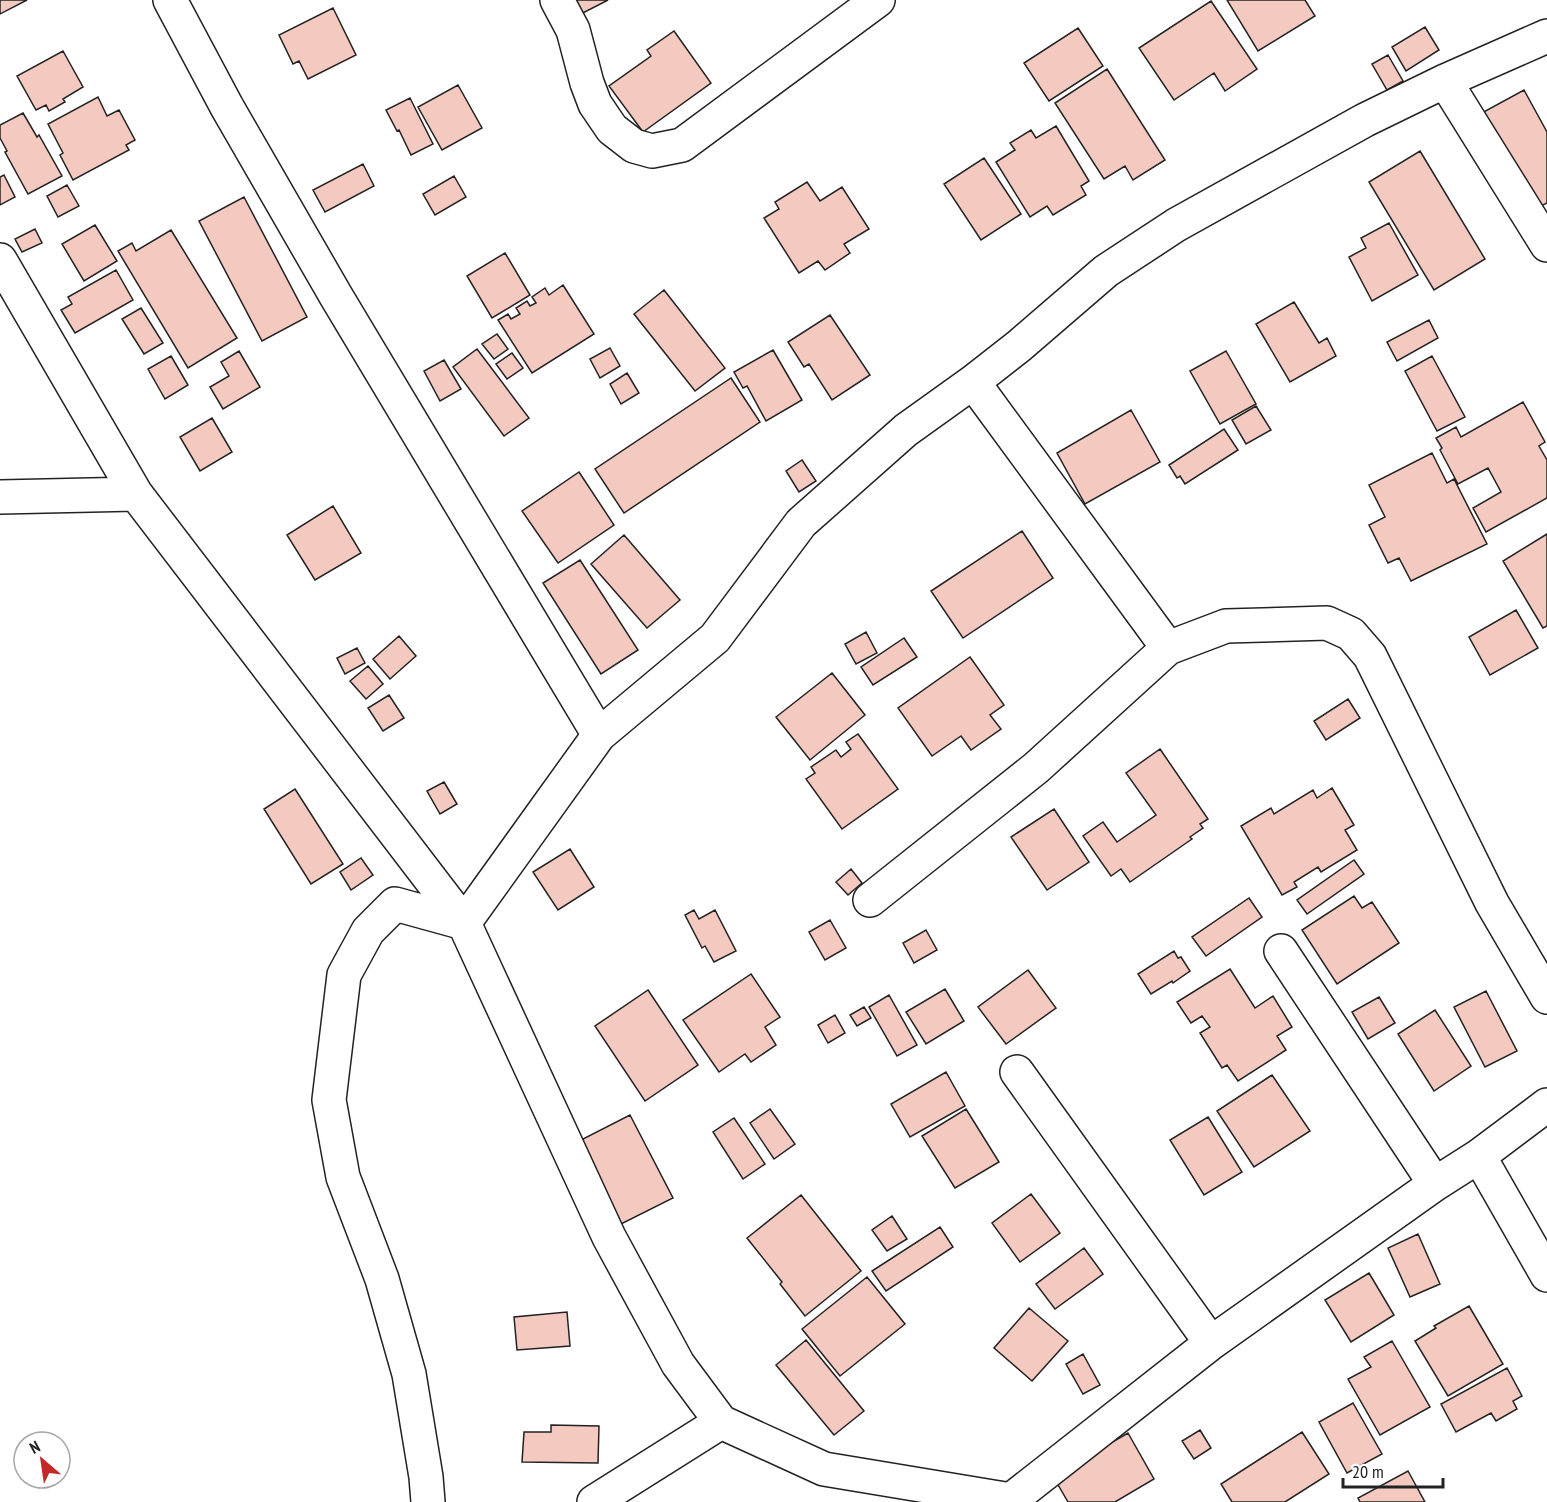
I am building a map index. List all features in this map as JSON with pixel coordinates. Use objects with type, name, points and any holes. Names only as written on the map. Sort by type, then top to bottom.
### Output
[{"type":"street","points":[[170,0],[227,107],[336,296],[599,735]]},
{"type":"street","points":[[556,0],[573,30],[587,83],[596,104],[612,129],[634,146],[652,151],[682,145],[878,0]]},
{"type":"street","points":[[464,923],[599,735],[715,638],[801,523],[906,430],[1019,346],[1106,271],[1176,225],[1365,120],[1445,81],[1547,36]]},
{"type":"street","points":[[1445,81],[1547,245]]},
{"type":"street","points":[[0,260],[136,494],[464,923],[609,1237],[678,1364],[721,1422],[824,1469],[1011,1500],[1211,1343],[1435,1184],[1479,1156],[1547,1105]]},
{"type":"street","points":[[973,382],[1168,648]]},
{"type":"street","points":[[0,497],[136,494]]},
{"type":"street","points":[[870,900],[1036,768],[1168,648],[1226,626],[1327,623],[1351,634],[1370,656],[1492,903],[1547,998]]},
{"type":"street","points":[[428,1502],[409,1374],[382,1280],[343,1177],[329,1100],[344,975],[368,931],[395,904],[464,923]]},
{"type":"street","points":[[1281,951],[1435,1184]]},
{"type":"street","points":[[1017,1072],[1211,1343]]},
{"type":"street","points":[[1479,1156],[1547,1275]]},
{"type":"street","points":[[594,1502],[721,1422]]},
{"type":"building","points":[[0,0],[27,0],[0,14]]},
{"type":"building","points":[[569,0],[608,0],[577,16]]},
{"type":"building","points":[[1227,0],[1305,0],[1315,16],[1258,51]]},
{"type":"building","points":[[1211,1],[1257,69],[1225,91],[1214,73],[1174,100],[1139,48]]},
{"type":"building","points":[[333,8],[356,55],[308,79],[299,61],[293,64],[279,35]]},
{"type":"building","points":[[1425,27],[1439,50],[1406,71],[1392,47]]},
{"type":"building","points":[[1078,28],[1103,66],[1049,101],[1024,63]]},
{"type":"building","points":[[674,31],[711,83],[643,132],[609,86],[651,56],[647,50]]},
{"type":"building","points":[[63,51],[83,87],[63,99],[65,102],[49,111],[46,105],[36,110],[17,76]]},
{"type":"building","points":[[1388,55],[1403,81],[1387,90],[1372,64]]},
{"type":"building","points":[[1107,69],[1165,160],[1133,180],[1125,166],[1104,179],[1055,103]]},
{"type":"building","points":[[458,85],[482,128],[442,150],[418,107]]},
{"type":"building","points":[[1524,90],[1547,132],[1547,203],[1530,212],[1478,115]]},
{"type":"building","points":[[98,97],[107,116],[119,110],[135,140],[126,145],[129,150],[73,180],[60,155],[63,153],[48,124]]},
{"type":"building","points":[[410,98],[433,144],[411,155],[386,110]]},
{"type":"building","points":[[23,113],[37,137],[39,135],[62,176],[28,194],[0,138],[0,125]]},
{"type":"building","points":[[1056,126],[1089,181],[1081,186],[1086,195],[1053,215],[1047,206],[1030,217],[996,162],[1015,150],[1010,143],[1031,130],[1036,138]]},
{"type":"building","points":[[1420,151],[1485,259],[1434,290],[1369,182]]},
{"type":"building","points":[[984,158],[1021,214],[981,240],[944,184]]},
{"type":"building","points":[[363,164],[374,186],[325,212],[313,190]]},
{"type":"building","points":[[4,175],[15,197],[0,205],[0,177]]},
{"type":"building","points":[[454,176],[466,197],[435,215],[423,194]]},
{"type":"building","points":[[807,182],[820,201],[842,187],[869,229],[844,244],[850,253],[825,270],[818,261],[799,273],[764,218],[779,209],[775,202]]},
{"type":"building","points":[[67,185],[79,206],[58,217],[47,196]]},
{"type":"building","points":[[244,197],[307,317],[262,341],[199,221]]},
{"type":"building","points":[[1389,223],[1418,275],[1372,301],[1349,257],[1366,248],[1361,238]]},
{"type":"building","points":[[95,225],[117,261],[84,281],[62,244]]},
{"type":"building","points":[[35,229],[42,243],[22,252],[15,239]]},
{"type":"building","points":[[171,230],[237,338],[188,368],[118,251],[132,243],[136,251]]},
{"type":"building","points":[[505,253],[530,295],[492,318],[467,276]]},
{"type":"building","points":[[116,270],[133,300],[75,333],[61,310],[72,304],[68,297]]},
{"type":"building","points":[[563,285],[594,334],[532,373],[498,320],[508,314],[511,319],[520,314],[516,308],[527,301],[530,306],[536,303],[532,297],[545,288],[549,295]]},
{"type":"building","points":[[664,290],[725,368],[695,391],[634,314]]},
{"type":"building","points":[[1294,302],[1319,343],[1327,338],[1336,356],[1290,382],[1256,324]]},
{"type":"building","points":[[141,308],[163,343],[144,354],[122,319]]},
{"type":"building","points":[[830,315],[870,375],[832,400],[809,364],[804,367],[788,342]]},
{"type":"building","points":[[1429,320],[1438,338],[1397,361],[1387,342]]},
{"type":"building","points":[[497,334],[508,349],[494,359],[482,344]]},
{"type":"building","points":[[610,348],[620,366],[600,378],[590,359]]},
{"type":"building","points":[[477,349],[529,418],[504,436],[453,367]]},
{"type":"building","points":[[773,350],[802,400],[766,421],[747,386],[743,388],[734,372]]},
{"type":"building","points":[[239,351],[260,387],[223,409],[210,387],[229,376],[221,362]]},
{"type":"building","points":[[1226,351],[1256,404],[1220,424],[1190,371]]},
{"type":"building","points":[[512,353],[523,368],[507,379],[496,364]]},
{"type":"building","points":[[171,356],[188,385],[165,399],[148,369]]},
{"type":"building","points":[[1432,356],[1465,417],[1437,431],[1405,371]]},
{"type":"building","points":[[444,360],[461,389],[440,401],[424,371]]},
{"type":"building","points":[[627,373],[639,393],[621,404],[610,384]]},
{"type":"building","points":[[731,378],[760,422],[624,513],[595,469]]},
{"type":"building","points":[[1523,402],[1545,442],[1539,446],[1547,460],[1547,498],[1486,532],[1473,508],[1501,492],[1488,468],[1458,484],[1436,438],[1456,427],[1461,437]]},
{"type":"building","points":[[1256,406],[1271,430],[1246,444],[1232,420]]},
{"type":"building","points":[[1131,410],[1160,462],[1085,504],[1057,453]]},
{"type":"building","points":[[212,418],[232,452],[200,471],[180,437]]},
{"type":"building","points":[[1224,429],[1238,450],[1185,484],[1180,476],[1177,478],[1169,465]]},
{"type":"building","points":[[1432,453],[1447,483],[1454,479],[1487,544],[1411,581],[1399,558],[1388,563],[1369,525],[1385,517],[1369,485]]},
{"type":"building","points":[[802,460],[816,481],[799,492],[786,471]]},
{"type":"building","points":[[579,472],[614,525],[558,563],[522,511]]},
{"type":"building","points":[[333,506],[361,553],[315,580],[287,535]]},
{"type":"building","points":[[1022,531],[1053,578],[963,638],[931,591]]},
{"type":"building","points":[[1547,534],[1547,626],[1543,628],[1503,561]]},
{"type":"building","points":[[624,535],[680,600],[647,628],[591,564]]},
{"type":"building","points":[[580,560],[638,650],[601,674],[543,583]]},
{"type":"building","points":[[1516,610],[1538,648],[1490,675],[1469,637]]},
{"type":"building","points":[[866,632],[877,653],[856,664],[845,644]]},
{"type":"building","points":[[399,636],[416,656],[390,679],[373,659]]},
{"type":"building","points":[[904,638],[917,657],[873,685],[861,667]]},
{"type":"building","points":[[357,648],[365,663],[345,674],[337,658]]},
{"type":"building","points":[[970,657],[1004,705],[990,715],[1001,729],[971,750],[961,736],[932,756],[898,708]]},
{"type":"building","points":[[368,666],[383,684],[366,699],[350,681]]},
{"type":"building","points":[[832,673],[865,715],[810,760],[776,717]]},
{"type":"building","points":[[389,695],[404,718],[383,731],[368,708]]},
{"type":"building","points":[[1348,699],[1360,718],[1326,740],[1314,721]]},
{"type":"building","points":[[858,734],[898,789],[842,829],[806,779],[815,773],[811,767],[836,750],[841,757],[851,749],[846,742]]},
{"type":"building","points":[[1160,749],[1208,819],[1200,824],[1203,828],[1190,837],[1192,839],[1130,882],[1121,869],[1111,876],[1083,836],[1103,822],[1117,842],[1156,815],[1126,773]]},
{"type":"building","points":[[444,782],[457,804],[440,814],[427,791]]},
{"type":"building","points":[[1332,788],[1354,825],[1345,830],[1357,850],[1321,872],[1318,867],[1294,882],[1297,887],[1282,895],[1241,826],[1271,808],[1274,814],[1313,790],[1317,798]]},
{"type":"building","points":[[295,789],[343,864],[311,884],[264,809]]},
{"type":"building","points":[[1054,809],[1089,862],[1047,890],[1011,837]]},
{"type":"building","points":[[570,849],[594,887],[558,910],[533,872]]},
{"type":"building","points":[[361,858],[373,875],[351,890],[340,872]]},
{"type":"building","points":[[1354,860],[1364,874],[1307,914],[1297,900]]},
{"type":"building","points":[[851,869],[862,883],[848,895],[836,882]]},
{"type":"building","points":[[1354,896],[1362,908],[1372,902],[1399,943],[1337,984],[1302,930]]},
{"type":"building","points":[[1249,898],[1262,917],[1206,956],[1192,937]]},
{"type":"building","points":[[694,910],[699,919],[715,910],[736,951],[714,962],[705,946],[702,948],[685,915]]},
{"type":"building","points":[[830,920],[846,948],[825,960],[809,932]]},
{"type":"building","points":[[926,930],[937,950],[914,963],[903,943]]},
{"type":"building","points":[[1174,951],[1190,971],[1151,994],[1138,974]]},
{"type":"building","points":[[1230,969],[1255,1008],[1273,996],[1292,1027],[1277,1036],[1286,1050],[1238,1081],[1227,1065],[1222,1068],[1200,1033],[1210,1027],[1202,1016],[1191,1023],[1177,1002]]},
{"type":"building","points":[[1028,970],[1056,1008],[1006,1044],[978,1007]]},
{"type":"building","points":[[751,974],[780,1017],[765,1027],[776,1045],[751,1062],[745,1054],[719,1072],[683,1020]]},
{"type":"building","points":[[945,989],[964,1021],[926,1044],[906,1012]]},
{"type":"building","points":[[648,990],[698,1065],[645,1101],[595,1026]]},
{"type":"building","points":[[1486,991],[1517,1051],[1485,1067],[1454,1007]]},
{"type":"building","points":[[889,995],[917,1045],[897,1056],[869,1007]]},
{"type":"building","points":[[1379,997],[1395,1023],[1368,1039],[1352,1012]]},
{"type":"building","points":[[864,1007],[871,1018],[857,1026],[850,1015]]},
{"type":"building","points":[[1435,1010],[1471,1066],[1434,1091],[1398,1034]]},
{"type":"building","points":[[835,1015],[845,1033],[828,1043],[818,1025]]},
{"type":"building","points":[[946,1072],[965,1106],[910,1137],[891,1104]]},
{"type":"building","points":[[1272,1075],[1310,1131],[1254,1167],[1217,1111]]},
{"type":"building","points":[[770,1109],[795,1144],[774,1159],[750,1123]]},
{"type":"building","points":[[966,1109],[999,1162],[955,1188],[922,1136]]},
{"type":"building","points":[[630,1115],[673,1198],[619,1225],[577,1142]]},
{"type":"building","points":[[1208,1117],[1242,1172],[1204,1195],[1170,1140]]},
{"type":"building","points":[[734,1118],[765,1164],[743,1179],[713,1132]]},
{"type":"building","points":[[1031,1194],[1060,1233],[1020,1262],[992,1223]]},
{"type":"building","points":[[801,1195],[861,1271],[805,1316],[780,1284],[782,1282],[747,1238]]},
{"type":"building","points":[[892,1216],[907,1239],[887,1251],[872,1230]]},
{"type":"building","points":[[940,1227],[953,1247],[886,1291],[872,1271]]},
{"type":"building","points":[[1418,1234],[1440,1284],[1410,1297],[1388,1248]]},
{"type":"building","points":[[1084,1248],[1103,1274],[1055,1309],[1036,1284]]},
{"type":"building","points":[[1369,1273],[1394,1315],[1351,1342],[1325,1300]]},
{"type":"building","points":[[867,1277],[905,1324],[840,1376],[802,1329]]},
{"type":"building","points":[[1469,1306],[1503,1364],[1448,1396],[1415,1341],[1436,1328],[1434,1326]]},
{"type":"building","points":[[1029,1308],[1068,1341],[1032,1381],[994,1348]]},
{"type":"building","points":[[567,1312],[570,1346],[517,1350],[514,1317]]},
{"type":"building","points":[[806,1340],[864,1411],[834,1435],[776,1365]]},
{"type":"building","points":[[1392,1341],[1430,1407],[1380,1435],[1348,1379],[1371,1367],[1364,1357]]},
{"type":"building","points":[[1083,1354],[1100,1385],[1083,1394],[1066,1364]]},
{"type":"building","points":[[1507,1368],[1522,1396],[1513,1401],[1517,1409],[1496,1421],[1491,1413],[1456,1432],[1441,1404]]},
{"type":"building","points":[[1353,1403],[1382,1454],[1347,1473],[1319,1422]]},
{"type":"building","points":[[551,1425],[599,1426],[598,1463],[522,1462],[524,1432],[551,1432]]},
{"type":"building","points":[[1200,1430],[1211,1448],[1194,1459],[1182,1441]]},
{"type":"building","points":[[1302,1432],[1329,1474],[1285,1502],[1232,1502],[1221,1484]]},
{"type":"building","points":[[1128,1433],[1154,1479],[1115,1502],[1068,1502],[1053,1476]]},
{"type":"building","points":[[1408,1471],[1425,1502],[1360,1502],[1358,1498]]}]
